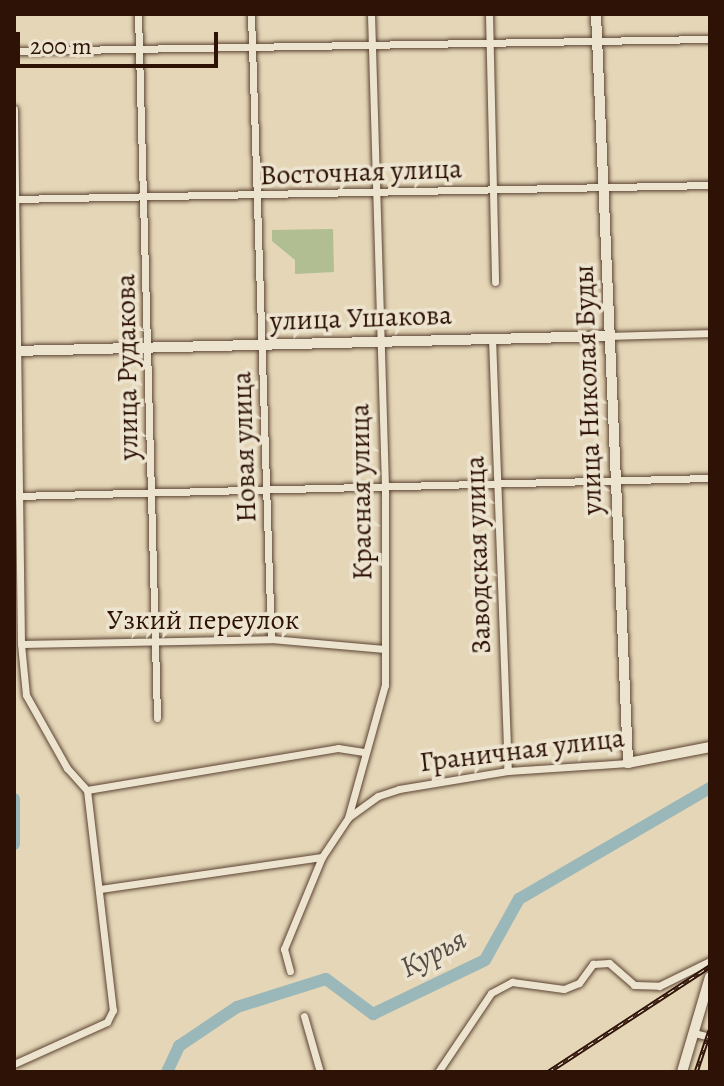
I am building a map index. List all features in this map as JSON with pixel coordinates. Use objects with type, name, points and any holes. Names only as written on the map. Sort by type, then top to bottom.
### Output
[{"type":"street","name":"улица Рудакова","points":[[138,14],[146,198],[157,718]]},
{"type":"street","name":"Новая улица","points":[[251,14],[271,639]]},
{"type":"street","name":"Красная улица","points":[[290,971],[284,949],[322,857],[348,818],[364,752],[383,697],[385,486],[371,14]]},
{"type":"street","points":[[489,14],[495,282]]},
{"type":"street","name":"улица Николая Буды","points":[[596,14],[628,763]]},
{"type":"street","points":[[14,51],[710,39]]},
{"type":"street","points":[[14,109],[17,199],[16,496],[21,644],[26,695],[67,768],[87,790],[100,889],[111,1017],[14,1064]]},
{"type":"street","name":"Восточная улица","points":[[17,199],[257,198],[376,192],[710,185]]},
{"type":"street","name":"улица Ушакова","points":[[17,351],[710,333]]},
{"type":"street","name":"Заводская улица","points":[[492,338],[508,771]]},
{"type":"street","points":[[16,496],[152,496],[268,489],[710,478]]},
{"type":"street","name":"Узкий переулок","points":[[21,644],[271,639],[385,649]]},
{"type":"street","name":"Граничная улица","points":[[348,818],[388,792],[508,771],[628,763],[710,747]]},
{"type":"street","points":[[87,790],[338,748],[364,752]]},
{"type":"street","points":[[100,889],[322,857]]},
{"type":"street","points":[[438,1072],[491,993],[512,982],[564,989],[579,983],[593,964],[609,963],[634,985],[659,986],[710,961]]},
{"type":"street","points":[[682,1072],[710,977]]},
{"type":"street","points":[[304,1016],[320,1072]]},
{"type":"street","points":[[694,1033],[710,1037]]},
{"type":"green space","points":[[333,229],[334,272],[295,274],[295,260],[272,241],[272,230]]},
{"type":"waterway","name":"Курья","points":[[167,1072],[179,1046],[237,1007],[326,979],[373,1014],[485,960],[519,899],[710,788]]},
{"type":"waterway","name":"Курья","points":[[14,799],[14,844]]},
{"type":"railway","points":[[548,1072],[710,966]]},
{"type":"railway","points":[[696,1072],[710,1030]]}]
